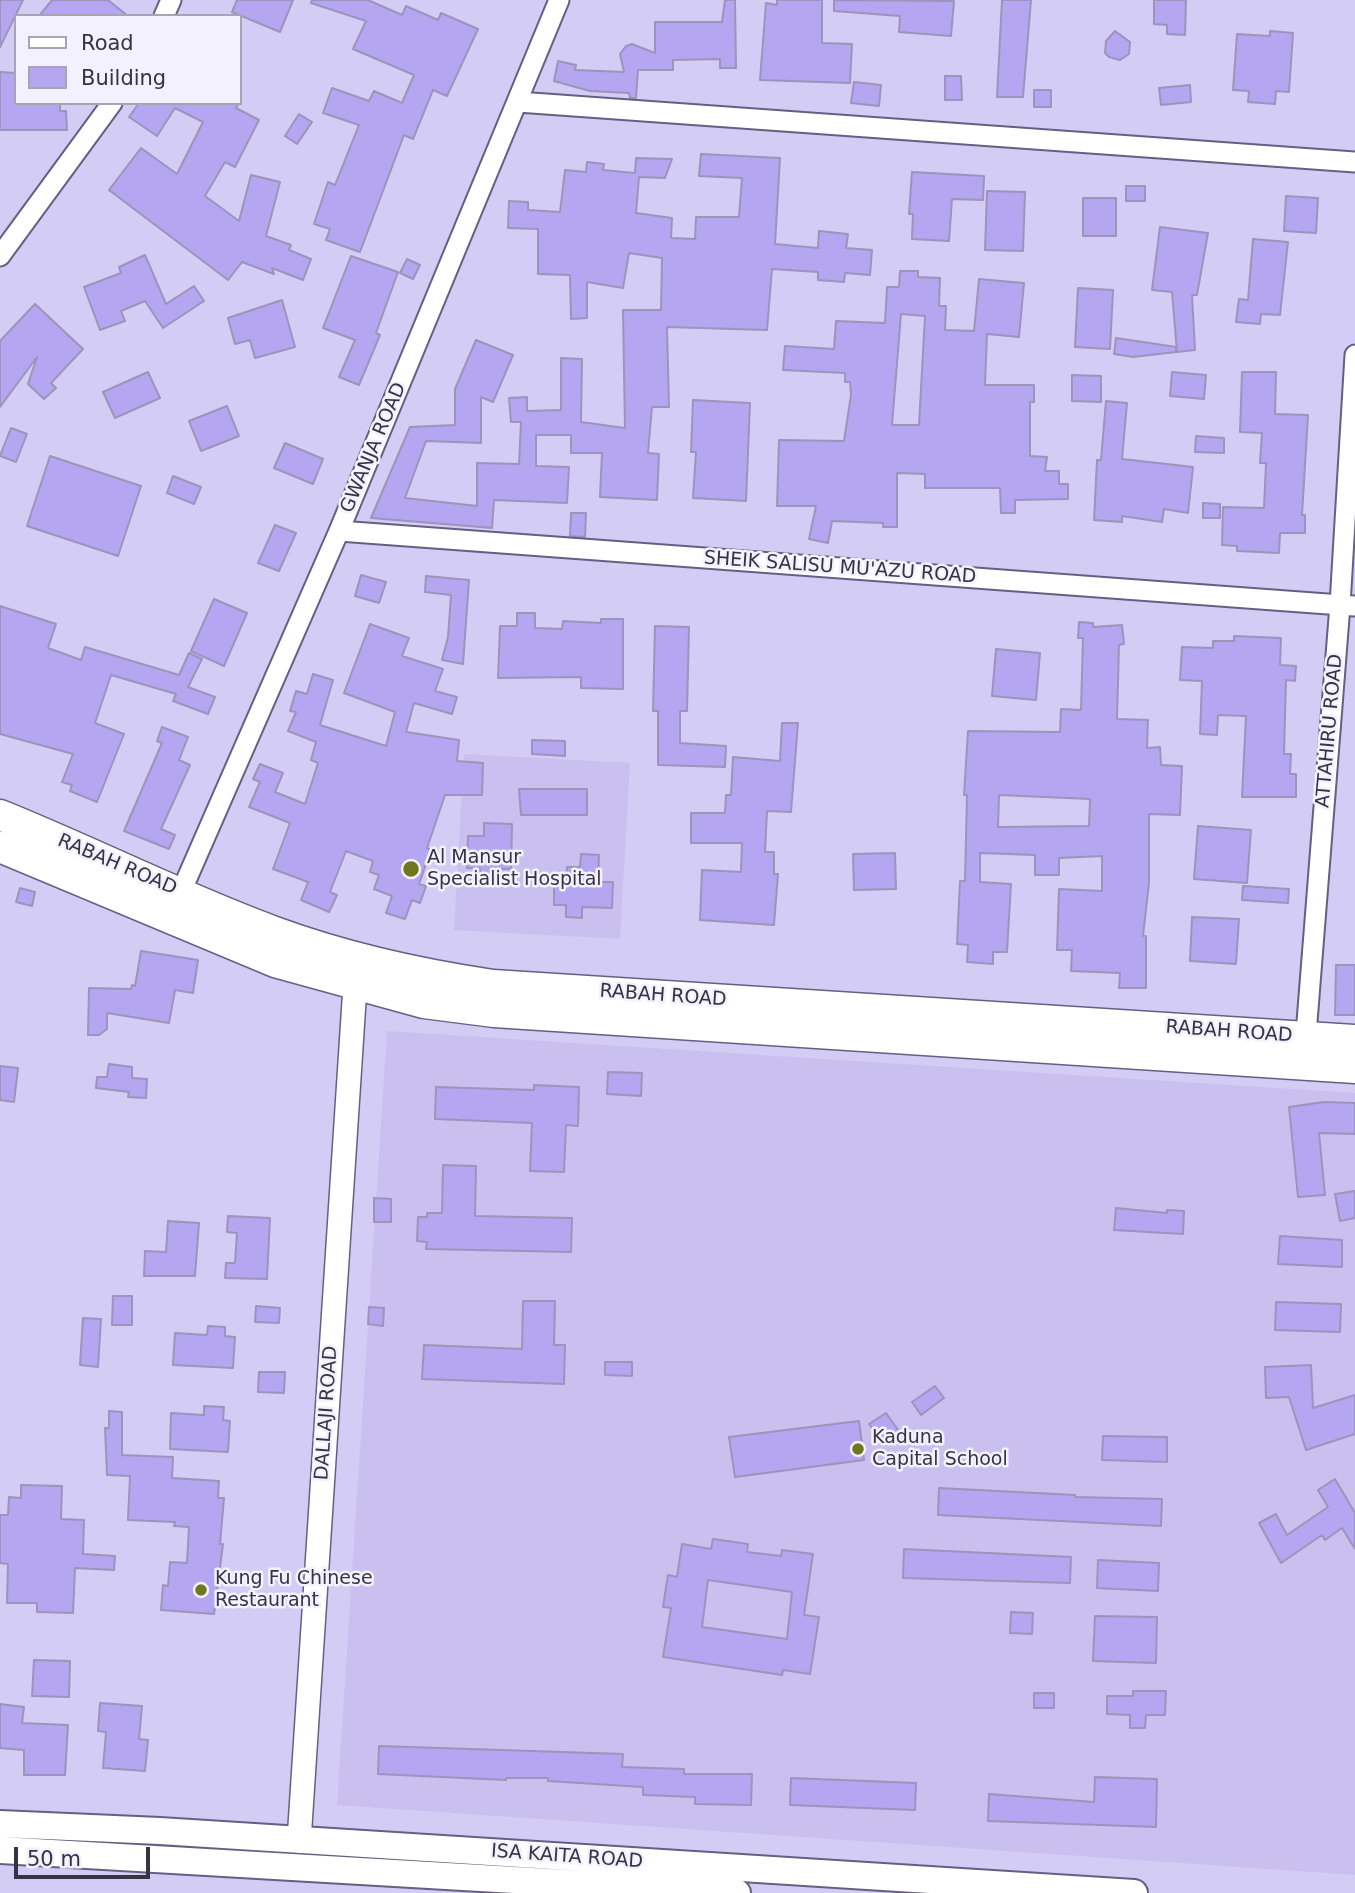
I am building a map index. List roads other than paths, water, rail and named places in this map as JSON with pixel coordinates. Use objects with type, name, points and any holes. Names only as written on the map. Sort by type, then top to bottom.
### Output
[{"type":"main road","name":"RABAH ROAD","points":[[0,815],[275,932],[356,958],[426,975],[493,985],[1304,1051],[1355,1068]]},
{"type":"main road","name":"RABAH ROAD","points":[[0,847],[275,962],[424,1003],[494,1012],[1304,1051],[1355,1040]]},
{"type":"main road","name":"ISA KAITA ROAD","points":[[0,1824],[1134,1893]]},
{"type":"main road","name":"ISA KAITA ROAD","points":[[0,1850],[737,1893]]},
{"type":"street","name":"GWANJA ROAD","points":[[181,892],[339,531],[559,0]]},
{"type":"street","points":[[518,102],[1355,162]]},
{"type":"street","points":[[0,256],[111,105]]},
{"type":"street","name":"ATTAHIRU ROAD","points":[[1304,1051],[1348,605],[1355,355]]},
{"type":"street","name":"SHEIK SALISU MU'AZU ROAD","points":[[339,531],[1348,605]]},
{"type":"street","name":"DALLAJI ROAD","points":[[299,1841],[355,986]]},
{"type":"place","name":"Al Mansur Specialist Hospital","points":[[411,869]]},
{"type":"place","name":"Kaduna Capital School","points":[[858,1449]]},
{"type":"place","name":"Kung Fu Chinese Restaurant","points":[[201,1590]]}]
